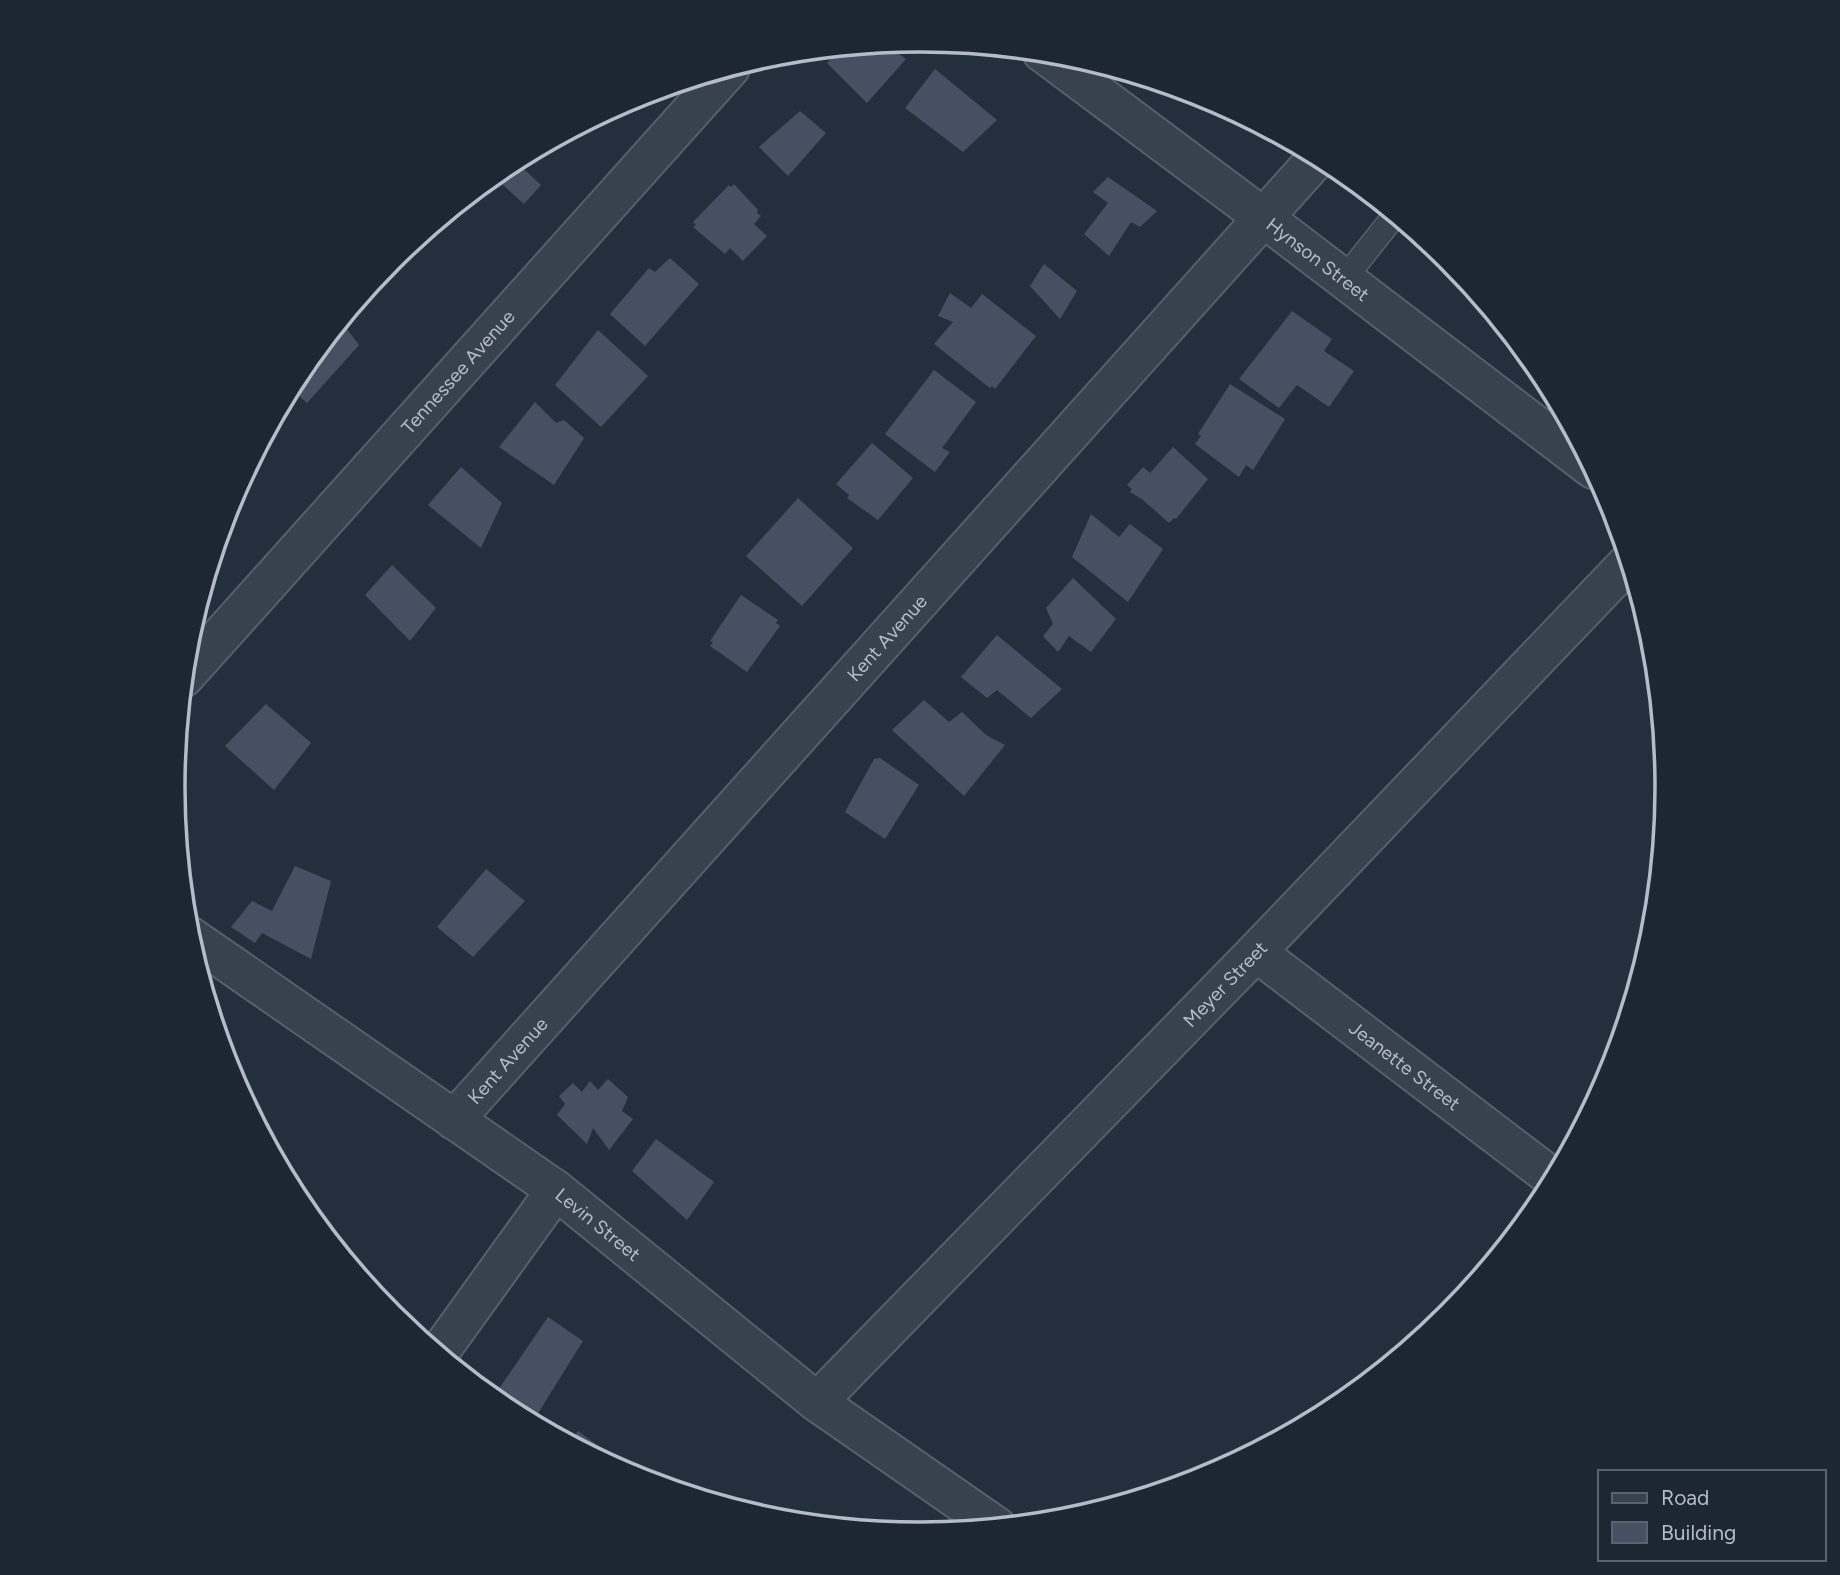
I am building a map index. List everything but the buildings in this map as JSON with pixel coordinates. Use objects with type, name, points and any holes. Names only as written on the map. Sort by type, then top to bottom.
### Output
[{"type":"street","name":"Hynson Street","points":[[1062,67],[1576,456]]},
{"type":"street","name":"Tennessee Avenue","points":[[196,664],[718,82]]},
{"type":"street","name":"Kent Avenue","points":[[454,1120],[1311,165]]},
{"type":"street","name":"Meyer Street","points":[[817,1402],[1256,952],[1622,570]]},
{"type":"street","name":"Levin Street","points":[[202,945],[555,1190],[817,1402],[986,1519]]},
{"type":"street","name":"Jeanette Street","points":[[1256,952],[1545,1173]]},
{"type":"street","points":[[443,1347],[555,1190]]},
{"type":"lane","points":[[1344,279],[1389,222]]}]
